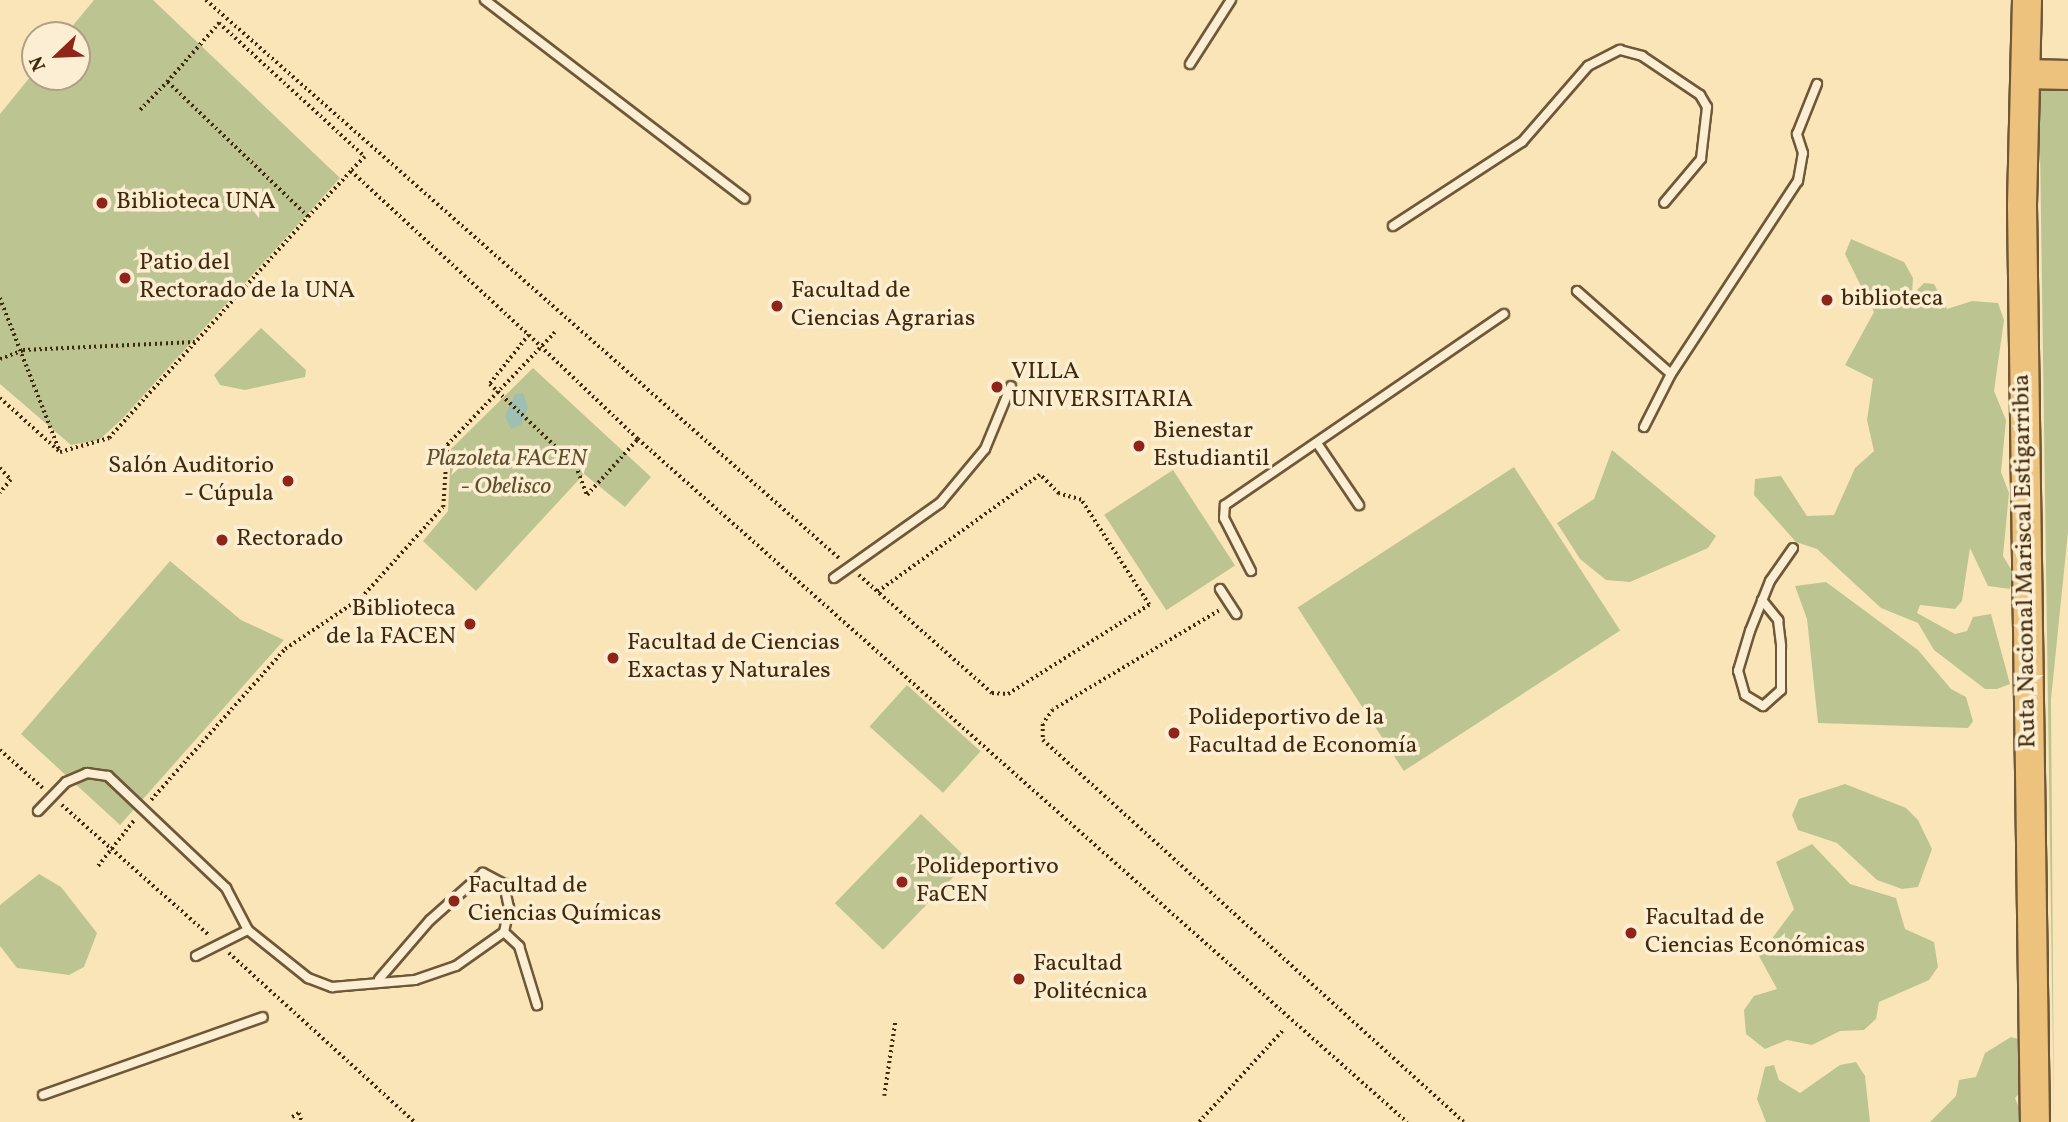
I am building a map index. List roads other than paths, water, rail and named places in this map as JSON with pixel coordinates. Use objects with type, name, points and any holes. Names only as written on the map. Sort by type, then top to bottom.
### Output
[{"type":"highway","name":"Ruta Nacional Mariscal Estigarribia","points":[[2026,0],[2022,231],[2035,1122]]},
{"type":"highway","points":[[2026,74],[2068,75]]},
{"type":"lane","points":[[485,0],[745,199]]},
{"type":"lane","points":[[1190,64],[1231,0]]},
{"type":"lane","points":[[1393,226],[1522,142],[1588,66],[1620,50],[1642,56],[1700,95],[1707,107],[1701,159],[1664,203]]},
{"type":"lane","points":[[1644,427],[1671,374],[1797,181],[1803,153],[1797,134],[1817,84]]},
{"type":"lane","points":[[1577,291],[1671,374]]},
{"type":"lane","points":[[1251,571],[1224,518],[1225,506],[1504,314]]},
{"type":"lane","points":[[834,578],[940,503],[985,449],[1011,386]]},
{"type":"lane","points":[[1317,443],[1359,505]]},
{"type":"lane","points":[[1762,600],[1778,620],[1781,646],[1781,690],[1763,706],[1752,704],[1738,683],[1762,600],[1793,548]]},
{"type":"lane","points":[[1220,589],[1236,614]]},
{"type":"lane","points":[[38,811],[66,782],[87,773],[108,776],[226,888],[248,930],[308,978],[332,987],[379,979],[415,980],[456,966],[504,932],[509,908],[504,884],[483,873],[430,920],[379,979]]},
{"type":"lane","points":[[196,956],[248,930]]},
{"type":"lane","points":[[504,932],[519,946],[537,1005]]},
{"type":"lane","points":[[43,1095],[263,1017]]},
{"type":"place","name":"Biblioteca UNA","points":[[102,203]]},
{"type":"place","name":"Patio del Rectorado de la UNA","points":[[125,278]]},
{"type":"place","name":"biblioteca","points":[[1827,300]]},
{"type":"place","name":"Facultad de Ciencias Agrarias","points":[[777,306]]},
{"type":"place","name":"VILLA UNIVERSITARIA","points":[[997,387]]},
{"type":"place","name":"Bienestar Estudiantil","points":[[1139,446]]},
{"type":"place","name":"Salón Auditorio - Cúpula","points":[[288,481]]},
{"type":"place","name":"Rectorado","points":[[222,540]]},
{"type":"place","name":"Biblioteca de la FACEN","points":[[470,624]]},
{"type":"place","name":"Facultad de Ciencias Exactas y Naturales","points":[[613,658]]},
{"type":"place","name":"Polideportivo de la Facultad de Economía","points":[[1174,733]]},
{"type":"place","name":"Polideportivo FaCEN","points":[[902,882]]},
{"type":"place","name":"Facultad de Ciencias Químicas","points":[[454,901]]},
{"type":"place","name":"Facultad de Ciencias Económicas","points":[[1631,933]]},
{"type":"place","name":"Facultad Politécnica","points":[[1019,979]]},
{"type":"park label","name":"Plazoleta FACEN - Obelisco","points":[[506,474]]}]
